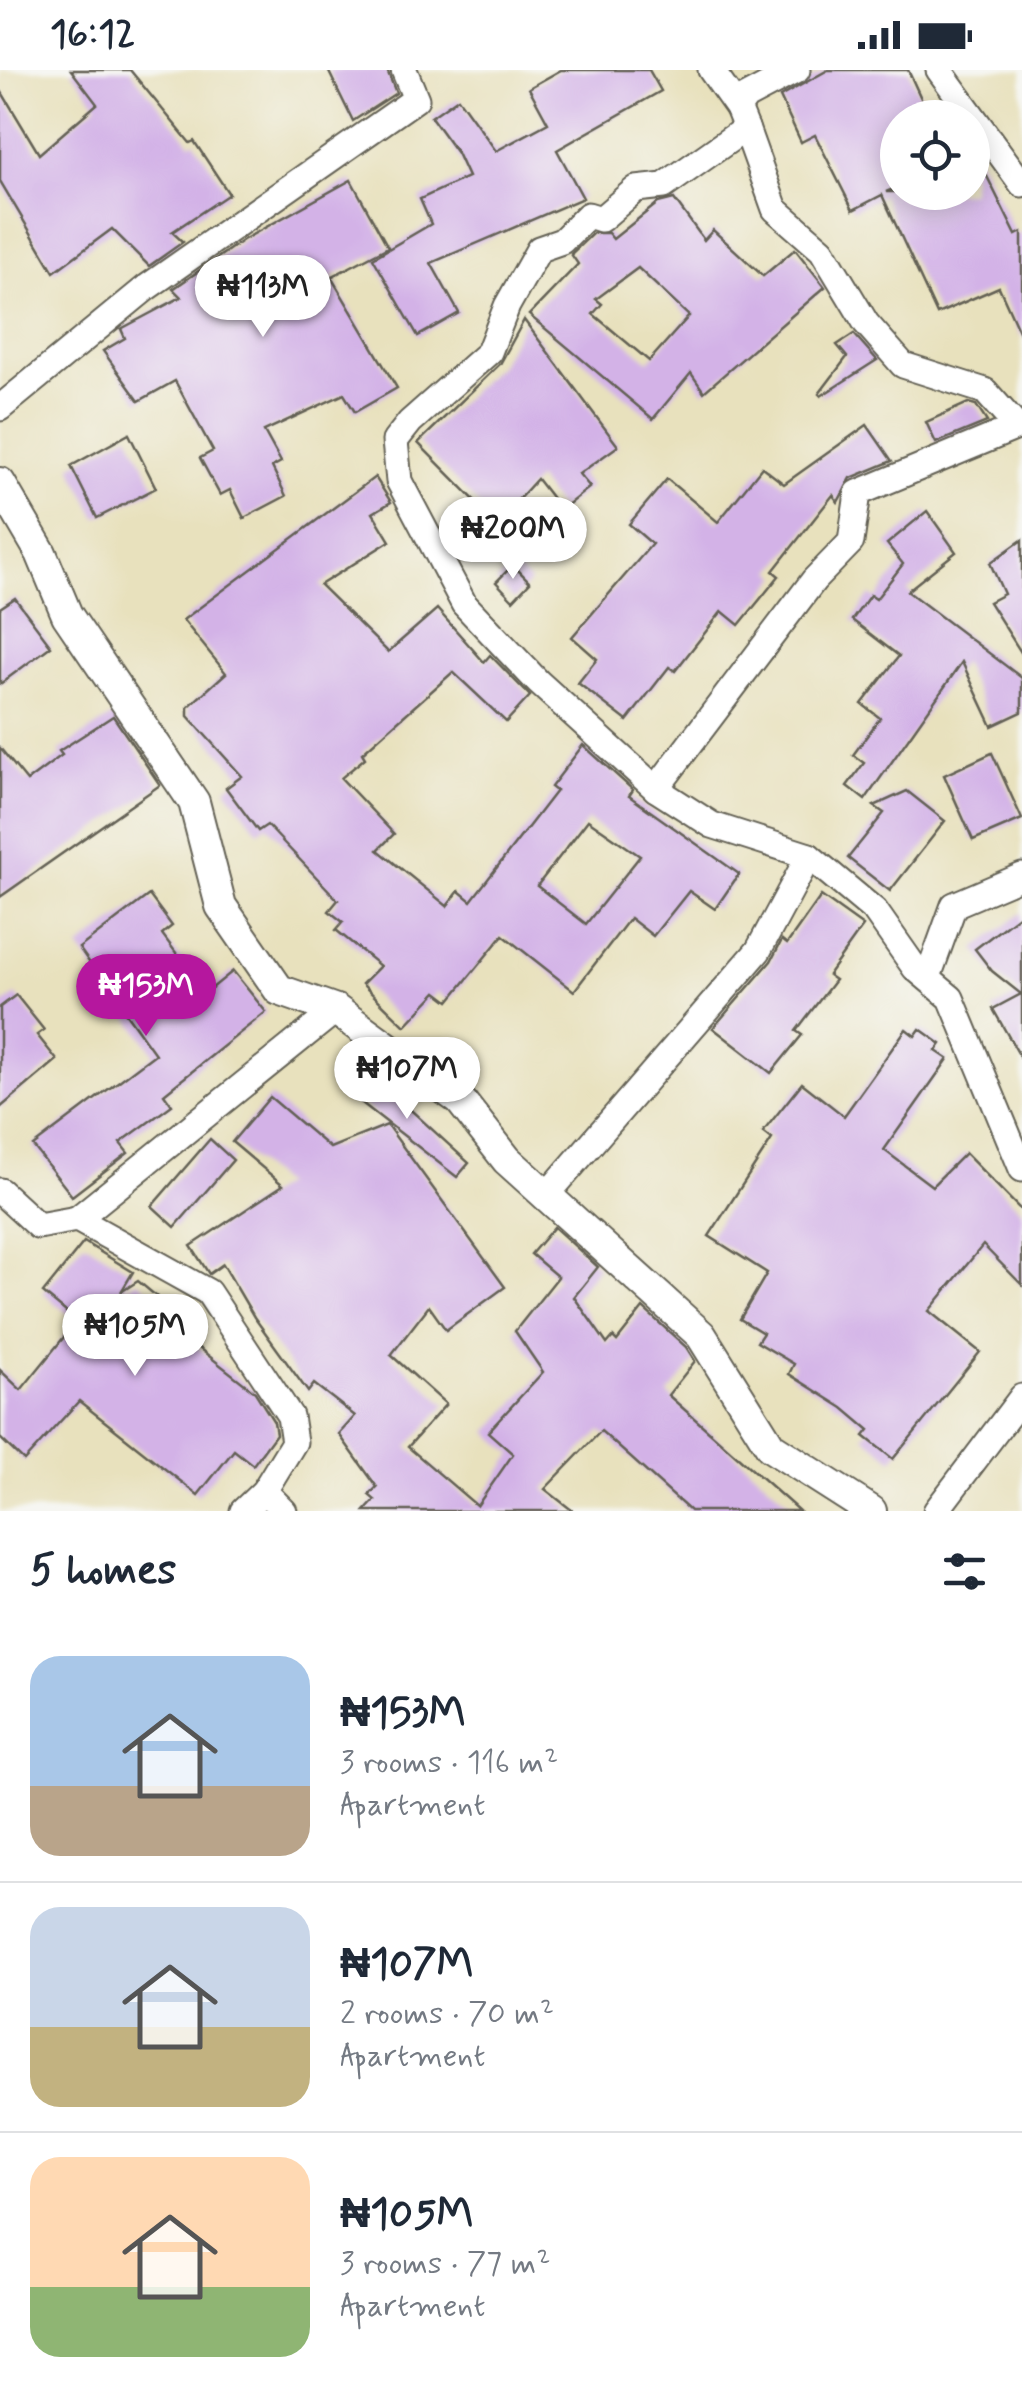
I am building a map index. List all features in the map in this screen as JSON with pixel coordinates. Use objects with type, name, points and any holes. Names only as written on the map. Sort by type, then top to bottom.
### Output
[{"type":"street","points":[[0,408],[146,288],[416,99],[404,70]]},
{"type":"street","points":[[656,789],[802,595],[851,542],[858,493],[1020,426],[985,391],[903,365],[866,324],[822,250],[775,208],[742,118],[711,70]]},
{"type":"street","points":[[797,70],[746,97],[742,118],[664,186],[636,189],[601,219],[588,215],[562,241],[540,249],[507,306],[489,352],[410,422],[395,442],[393,455],[399,482],[464,604],[538,682],[656,789],[712,824],[810,856],[875,911],[915,968],[952,998],[1022,1169]]},
{"type":"street","points":[[939,70],[1022,184]]},
{"type":"street","points":[[2,486],[68,615],[194,802],[220,906],[279,990],[336,1010],[460,1100],[506,1160],[701,1336],[771,1446],[871,1511]]},
{"type":"street","points":[[545,1197],[758,950],[810,856]]},
{"type":"street","points":[[928,977],[954,906],[1022,876]]},
{"type":"street","points":[[0,1191],[38,1226],[77,1219],[336,1010]]},
{"type":"street","points":[[77,1219],[208,1292],[290,1416],[294,1442],[264,1491],[242,1511]]},
{"type":"street","points":[[936,1511],[1022,1398]]},
{"type":"street","points":[[264,1491],[284,1511]]},
{"type":"building","points":[[71,70],[130,70],[190,143],[194,141],[229,194],[172,232],[183,242],[149,266],[112,229],[54,272],[0,181],[0,89],[39,154],[97,104]]},
{"type":"building","points":[[328,70],[387,70],[396,93],[353,121]]},
{"type":"building","points":[[561,70],[649,70],[661,91],[557,150],[583,198],[431,263],[459,313],[418,336],[373,258],[431,224],[420,199],[468,177],[457,153],[431,117],[458,98],[496,151],[548,123],[529,88]]},
{"type":"building","points":[[828,70],[908,70],[922,100],[880,100],[880,196],[853,210],[815,135],[801,142],[780,97]]},
{"type":"building","points":[[351,180],[388,247],[331,277],[397,388],[355,412],[344,394],[264,431],[281,462],[272,467],[286,496],[244,518],[230,490],[220,495],[200,458],[213,451],[175,381],[139,401],[103,351],[125,338],[121,329],[181,297],[173,289],[243,240]]},
{"type":"building","points":[[990,182],[1016,235],[1022,232],[1022,338],[999,287],[937,314],[889,210],[990,210]]},
{"type":"building","points":[[674,199],[704,240],[713,230],[763,276],[795,249],[825,287],[704,392],[691,373],[653,419],[529,315],[578,264],[571,254],[593,233],[608,233],[613,239],[658,203]],"holes":[[[638,268],[689,316],[649,361],[593,314],[602,304],[596,299]]]},
{"type":"building","points":[[524,320],[618,446],[579,474],[590,487],[561,510],[537,479],[497,523],[418,443],[500,364]]},
{"type":"building","points":[[854,334],[877,360],[821,396],[847,357],[837,345]]},
{"type":"building","points":[[968,403],[976,405],[987,422],[936,443],[926,422]]},
{"type":"building","points":[[867,425],[892,461],[851,478],[838,502],[833,495],[773,571],[779,576],[739,625],[722,611],[675,671],[669,667],[627,721],[578,683],[597,659],[572,637],[652,544],[629,524],[667,479],[718,522],[762,467],[784,484]]},
{"type":"building","points":[[129,434],[156,488],[97,518],[71,466]]},
{"type":"building","points":[[375,477],[391,502],[373,513],[390,541],[320,585],[388,652],[437,609],[484,662],[490,655],[530,696],[506,722],[453,672],[362,753],[365,758],[341,778],[394,834],[378,850],[447,906],[459,891],[471,901],[556,791],[551,787],[583,745],[633,790],[629,796],[739,874],[715,909],[689,891],[653,936],[630,918],[574,991],[503,935],[449,1001],[437,992],[405,1026],[362,984],[380,966],[336,930],[343,922],[329,911],[338,900],[267,825],[258,831],[226,788],[242,776],[188,716],[188,707],[226,673],[183,620]],"holes":[[[588,820],[640,856],[586,924],[537,886]]]},
{"type":"building","points":[[927,511],[956,552],[907,591],[1022,678],[1022,712],[992,726],[962,662],[865,800],[847,786],[864,763],[853,755],[880,718],[862,704],[899,656],[852,620],[870,595],[876,599],[903,564],[887,544]]},
{"type":"building","points":[[1022,540],[1022,654],[989,602],[1004,594],[990,563]]},
{"type":"building","points":[[513,565],[530,582],[513,600],[496,582]]},
{"type":"building","points":[[15,598],[51,646],[0,684],[0,608]]},
{"type":"building","points":[[113,716],[160,785],[0,897],[0,748],[27,781],[62,755],[59,751]]},
{"type":"building","points":[[992,753],[1022,819],[973,840],[944,775]]},
{"type":"building","points":[[907,791],[945,821],[890,891],[848,858],[884,813],[874,806]]},
{"type":"building","points":[[149,895],[172,926],[162,934],[206,993],[233,971],[266,1012],[164,1094],[172,1105],[120,1143],[128,1153],[72,1196],[33,1146],[155,1054],[79,948]]},
{"type":"building","points":[[821,896],[863,926],[828,975],[835,980],[796,1031],[802,1035],[771,1073],[713,1028],[771,961],[782,940],[787,944]]},
{"type":"building","points":[[1022,913],[1022,1060],[993,1009],[1021,994],[992,971],[975,949]]},
{"type":"building","points":[[16,995],[44,1030],[37,1035],[57,1060],[0,1108],[0,1007]]},
{"type":"building","points":[[906,1029],[915,1036],[920,1029],[941,1044],[936,1051],[948,1059],[884,1150],[932,1186],[965,1153],[1022,1211],[1022,1285],[983,1245],[929,1311],[980,1352],[893,1459],[864,1436],[869,1430],[843,1408],[789,1374],[794,1364],[757,1342],[763,1333],[740,1319],[767,1273],[709,1236],[772,1139],[763,1132],[802,1083],[844,1116]]},
{"type":"building","points":[[367,1070],[469,1163],[457,1177],[349,1093]]},
{"type":"building","points":[[270,1097],[330,1148],[387,1125],[505,1287],[446,1330],[429,1306],[391,1355],[446,1404],[408,1447],[477,1506],[513,1454],[488,1432],[543,1372],[515,1331],[558,1277],[531,1254],[554,1227],[598,1267],[574,1297],[607,1344],[613,1337],[617,1341],[643,1308],[686,1347],[695,1361],[668,1395],[799,1511],[690,1511],[601,1431],[545,1489],[573,1511],[365,1511],[375,1500],[369,1495],[377,1487],[339,1434],[355,1416],[314,1384],[308,1392],[254,1317],[223,1264],[209,1274],[191,1246],[283,1185],[232,1142]]},
{"type":"building","points":[[210,1139],[233,1160],[175,1227],[152,1206]]},
{"type":"building","points":[[84,1242],[133,1272],[121,1292],[138,1281],[181,1317],[172,1327],[255,1392],[274,1422],[276,1434],[253,1465],[234,1450],[198,1495],[79,1401],[24,1461],[0,1438],[0,1370],[21,1390],[77,1321],[43,1293]]}]
